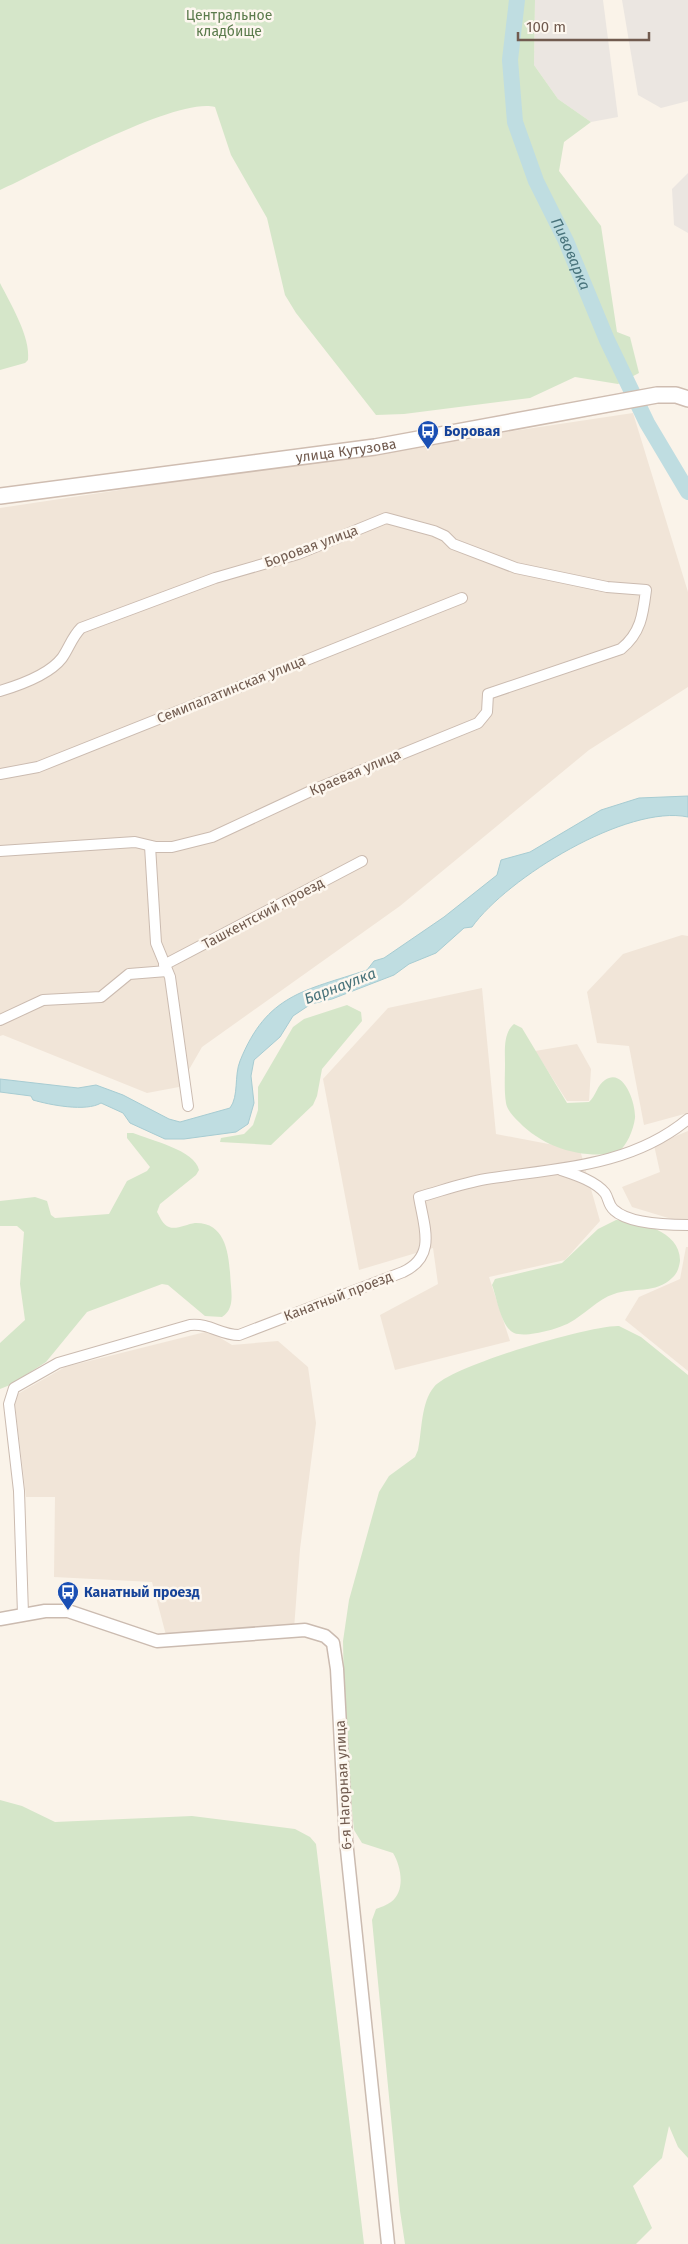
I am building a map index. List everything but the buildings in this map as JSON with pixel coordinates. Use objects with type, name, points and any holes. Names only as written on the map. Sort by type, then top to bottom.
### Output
[{"type":"main road","name":"улица Кутузова","points":[[0,496],[375,447],[657,394],[676,395],[688,399]]},
{"type":"street","name":"Боровая улица","points":[[0,691],[30,680],[58,662],[74,635],[81,628],[215,578],[298,554],[386,518],[434,531],[445,536],[453,544],[516,568],[607,586],[646,590]]},
{"type":"street","name":"Краевая улица","points":[[0,851],[135,842],[150,846],[180,846],[212,837],[313,790],[478,723],[487,712],[488,694],[616,652],[631,640],[640,626],[646,590]]},
{"type":"street","name":"Семипалатинская улица","points":[[0,774],[38,767],[52,759],[462,598]]},
{"type":"street","points":[[150,846],[156,943],[166,968],[188,1106]]},
{"type":"street","name":"Ташкентский проезд","points":[[0,1020],[43,1000],[101,996],[130,974],[166,968],[362,861]]},
{"type":"street","name":"Канатный проезд","points":[[23,1614],[19,1491],[9,1404],[14,1388],[58,1363],[190,1325],[210,1326],[228,1335],[239,1335],[289,1314],[403,1272],[416,1266],[424,1255],[426,1240],[419,1197],[483,1180],[587,1166],[630,1154],[688,1119]]},
{"type":"street","points":[[558,1169],[597,1186],[607,1197],[612,1209],[618,1214],[641,1221],[688,1225]]},
{"type":"street","name":"6-я Нагорная улица","points":[[23,1614],[45,1611],[68,1611],[157,1641],[305,1630],[324,1636],[333,1643],[337,1669],[346,1840],[388,2244]]},
{"type":"street","points":[[0,1620],[23,1614]]},
{"type":"shaded area","points":[[535,0],[603,0],[618,117],[591,122],[558,99],[534,65]]},
{"type":"shaded area","points":[[622,0],[688,0],[688,101],[661,108],[638,95]]},
{"type":"shaded area","points":[[688,173],[688,233],[674,225],[672,189]]},
{"type":"shaded area","points":[[633,413],[688,592],[688,687],[589,750],[400,906],[202,1047],[179,1087],[147,1093],[3,1035],[0,1036],[0,508]]},
{"type":"shaded area","points":[[682,935],[688,936],[688,1113],[644,1125],[629,1046],[597,1043],[587,992],[623,954]]},
{"type":"shaded area","points":[[482,988],[496,1134],[580,1150],[600,1221],[565,1260],[489,1277],[510,1341],[395,1370],[380,1315],[438,1284],[433,1248],[359,1270],[323,1079],[388,1008]]},
{"type":"shaded area","points":[[577,1044],[591,1069],[589,1101],[567,1101],[535,1051]]},
{"type":"shaded area","points":[[688,1131],[688,1224],[632,1207],[622,1187],[660,1172],[654,1145]]},
{"type":"shaded area","points":[[686,1247],[688,1247],[688,1371],[625,1320],[639,1297],[680,1279]]},
{"type":"shaded area","points":[[209,1331],[232,1345],[278,1341],[308,1367],[316,1423],[300,1549],[294,1629],[167,1639],[152,1582],[54,1577],[55,1497],[26,1497],[14,1396],[65,1367]]},
{"type":"green space","name":"Центральное кладбище","points":[[0,0],[535,0],[534,65],[558,99],[591,122],[564,142],[559,171],[601,226],[617,332],[630,337],[639,373],[618,384],[575,377],[530,398],[404,414],[376,415],[296,313],[285,295],[267,218],[231,155],[215,107],[196,107],[171,113],[141,124],[0,190]]},
{"type":"green space","points":[[0,283],[23,331],[28,351],[28,360],[25,363],[0,370]]},
{"type":"green space","points":[[347,1005],[361,1012],[362,1021],[322,1069],[317,1096],[313,1105],[271,1145],[220,1142],[221,1138],[244,1134],[253,1125],[258,1110],[258,1087],[293,1027],[304,1019]]},
{"type":"green space","points":[[514,1024],[522,1028],[567,1103],[589,1102],[602,1082],[612,1077],[618,1078],[628,1089],[635,1118],[629,1137],[618,1153],[591,1154],[564,1150],[540,1139],[511,1113],[505,1098],[505,1048],[506,1037]]},
{"type":"green space","points":[[127,1133],[133,1133],[181,1151],[196,1163],[199,1170],[196,1175],[160,1204],[157,1212],[163,1223],[169,1227],[195,1223],[207,1224],[221,1236],[228,1256],[231,1290],[230,1307],[222,1317],[205,1316],[168,1285],[162,1284],[87,1312],[46,1362],[10,1385],[0,1389],[0,1343],[25,1320],[20,1284],[24,1232],[17,1226],[0,1226],[0,1201],[35,1197],[47,1201],[51,1215],[55,1218],[109,1214],[127,1181],[147,1171],[150,1167],[127,1138]]},
{"type":"green space","points":[[616,1220],[647,1226],[666,1235],[674,1242],[680,1261],[678,1271],[674,1276],[659,1286],[608,1296],[575,1320],[557,1328],[526,1334],[514,1333],[510,1330],[500,1312],[492,1285],[495,1279],[562,1263],[598,1229]]},
{"type":"green space","points":[[619,1326],[641,1337],[688,1375],[688,2158],[678,2147],[669,2126],[662,2158],[633,2186],[652,2228],[636,2244],[405,2244],[400,2211],[372,1920],[376,1909],[389,1903],[396,1897],[399,1892],[401,1878],[393,1853],[362,1843],[354,1830],[345,1739],[343,1641],[349,1600],[379,1492],[389,1476],[415,1457],[418,1450],[424,1409],[434,1387],[446,1378],[466,1368],[522,1348],[580,1332]]},
{"type":"green space","points":[[0,1800],[22,1806],[55,1822],[192,1816],[295,1829],[310,1837],[316,1844],[364,2244],[0,2244]]},
{"type":"water","name":"Барнаулка","points":[[688,796],[688,817],[663,816],[633,822],[602,833],[570,849],[512,887],[472,927],[464,928],[436,953],[409,964],[394,975],[332,999],[311,1004],[293,1016],[280,1037],[254,1060],[251,1076],[254,1103],[248,1124],[236,1132],[184,1139],[165,1139],[130,1123],[123,1113],[101,1103],[86,1107],[68,1107],[33,1100],[31,1096],[0,1092],[0,1079],[78,1088],[96,1085],[123,1095],[169,1119],[180,1122],[230,1108],[235,1098],[240,1061],[262,1021],[275,1008],[306,990],[367,970],[374,961],[384,958],[444,917],[497,875],[501,860],[530,852],[601,810],[639,798]]},
{"type":"waterway","name":"Пивоварка","points":[[517,0],[510,60],[515,122],[536,181],[566,241],[607,340],[647,423],[688,492]]},
{"type":"place","name":"Боровая","points":[[428,450]]},
{"type":"place","name":"Канатный проезд","points":[[68,1611]]}]
